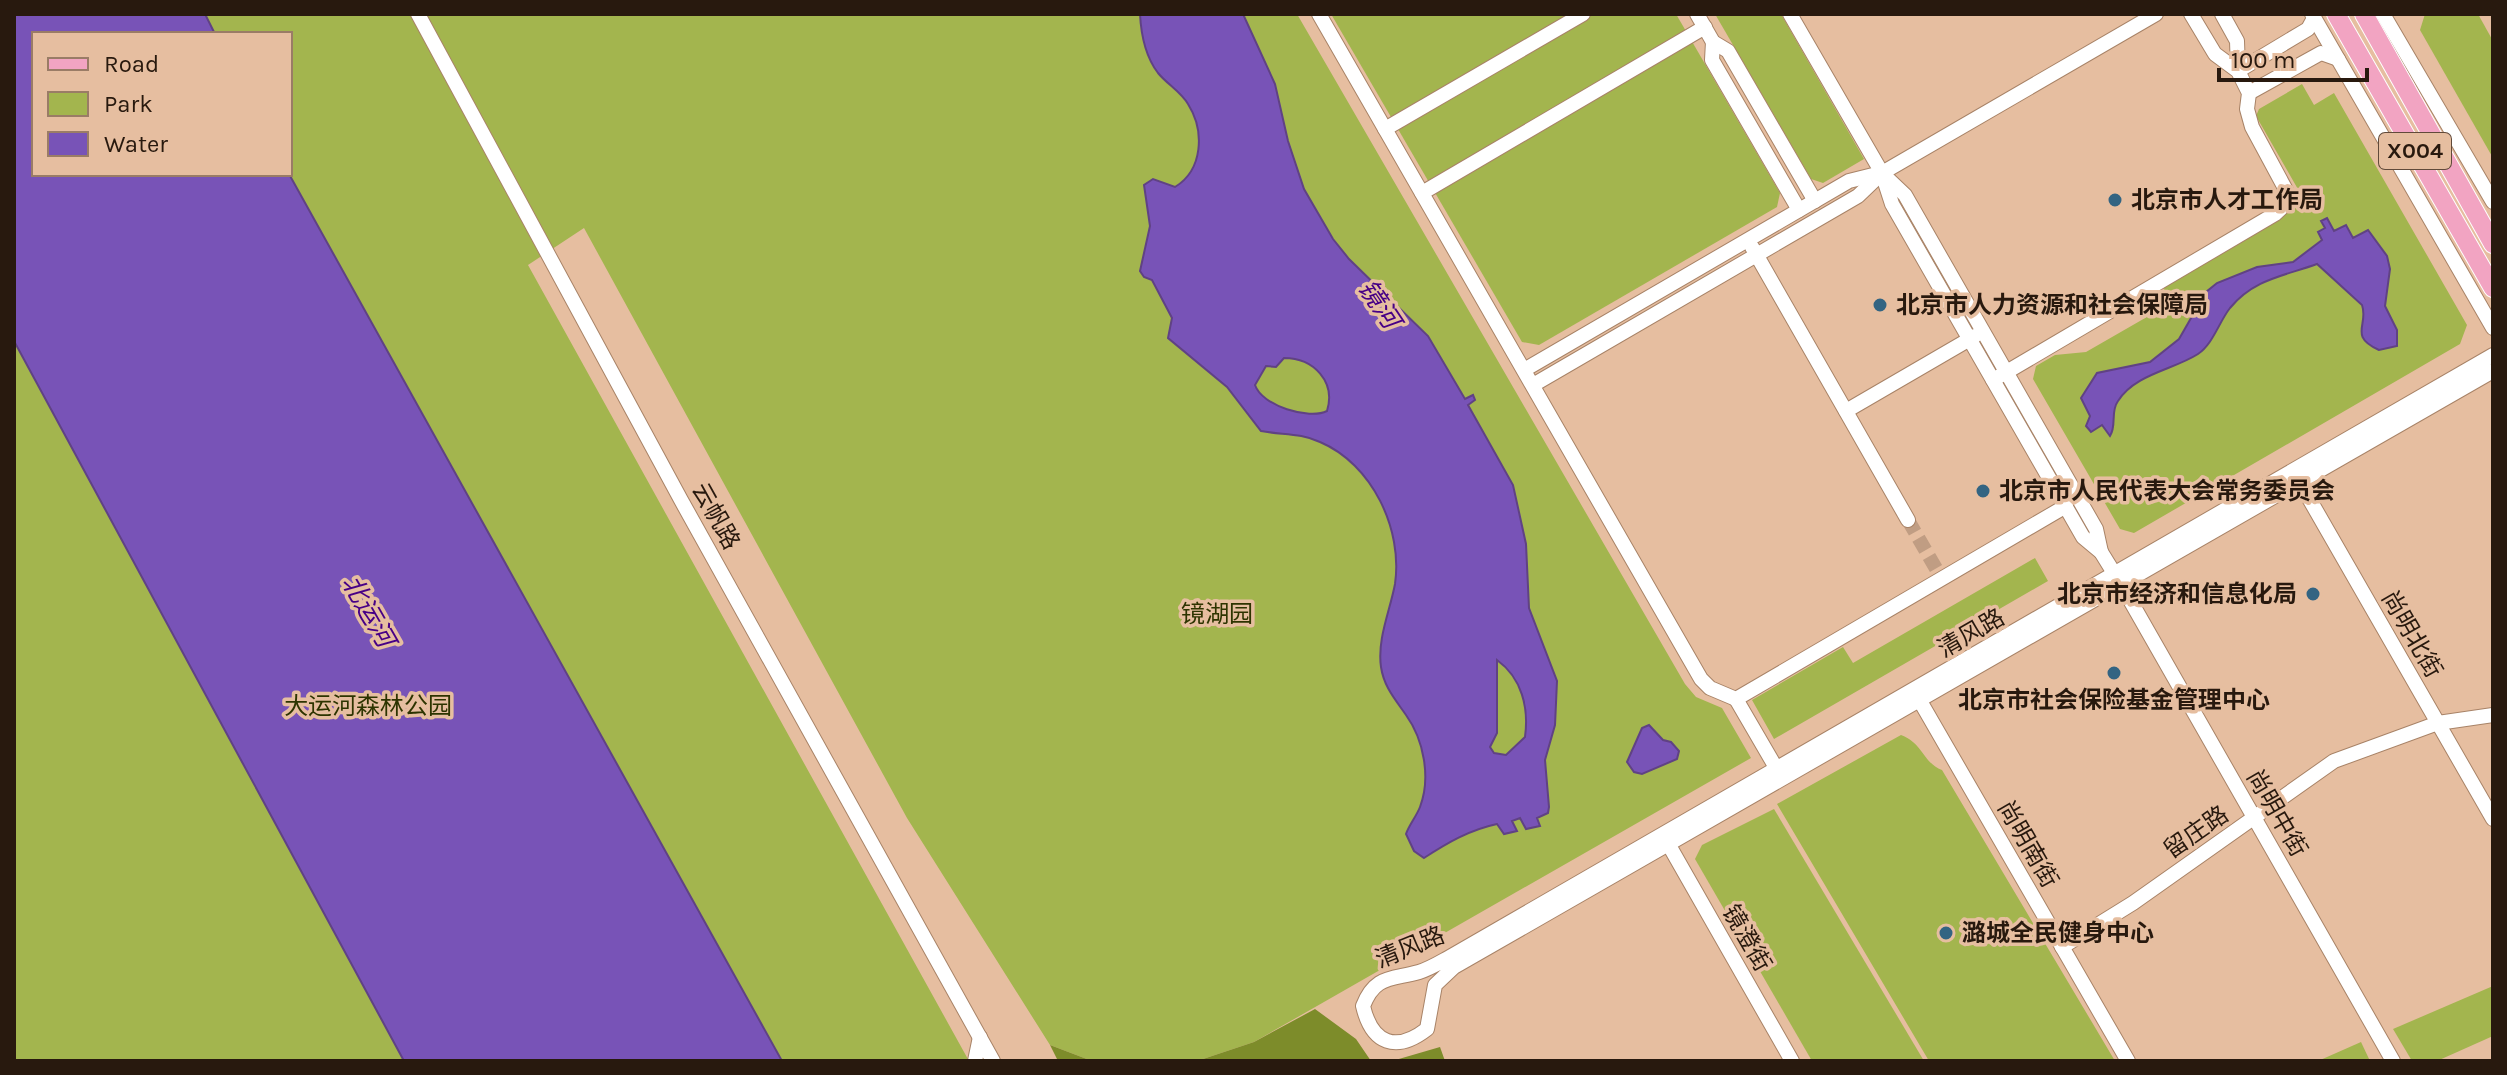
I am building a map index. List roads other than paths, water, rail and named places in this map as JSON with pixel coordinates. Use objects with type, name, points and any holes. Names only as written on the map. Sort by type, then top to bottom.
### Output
[{"type":"main road","name":"X004","points":[[2336,14],[2493,288]]},
{"type":"main road","name":"X004","points":[[2364,14],[2493,244]]},
{"type":"street","name":"云帆路","points":[[418,14],[583,330],[993,1061]]},
{"type":"street","points":[[1319,14],[1701,679],[1710,688],[1736,699],[1780,776]]},
{"type":"street","points":[[1385,129],[1583,14]]},
{"type":"street","points":[[1790,14],[1882,173],[1905,195],[1976,336],[2096,529],[2101,552]]},
{"type":"street","points":[[1533,385],[1858,196],[1882,173],[2156,14]]},
{"type":"street","points":[[2191,14],[2215,54],[2238,71]]},
{"type":"street","points":[[1999,376],[2275,214],[2287,203],[2287,192],[2249,118],[2249,93],[2238,71],[2237,41],[2222,14]]},
{"type":"street","points":[[2383,14],[2493,202]]},
{"type":"street","points":[[2238,71],[2308,29],[2313,16]]},
{"type":"street","points":[[2313,16],[2493,328]]},
{"type":"street","points":[[1422,193],[1701,21],[1713,42],[1728,51],[1815,201]]},
{"type":"street","points":[[1713,42],[1712,60],[1799,210]]},
{"type":"street","points":[[2249,93],[2321,53],[2338,59]]},
{"type":"street","points":[[1524,370],[1849,181],[1882,173]]},
{"type":"street","points":[[1748,239],[1908,520]]},
{"type":"street","points":[[1846,411],[1976,336]]},
{"type":"street","name":"清风路","points":[[1666,840],[1441,977],[1432,993],[1427,1029],[1413,1039],[1396,1043],[1379,1039],[1367,1024],[1363,1006],[1378,981],[1389,975],[1423,971],[1780,776],[2119,581],[2493,355]]},
{"type":"street","name":"清风路","points":[[2295,475],[2493,371]]},
{"type":"street","points":[[1999,376],[2083,537],[2101,552]]},
{"type":"street","name":"尚明北街","points":[[2295,475],[2493,819]]},
{"type":"street","points":[[1736,699],[1940,575],[2066,506]]},
{"type":"street","name":"尚明中街","points":[[2101,552],[2393,1061]]},
{"type":"street","name":"尚明南街","points":[[1918,696],[2128,1061]]},
{"type":"street","name":"留庄路","points":[[2062,947],[2133,903],[2334,761],[2373,744],[2438,723],[2493,715]]},
{"type":"street","name":"镜澄街","points":[[1666,840],[1792,1061]]},
{"type":"street","points":[[975,1061],[980,1037]]},
{"type":"water","name":"北运河","points":[[14,14],[205,14],[214,32],[32,32],[32,176],[290,176],[782,1061],[404,1061],[14,341]]},
{"type":"water","name":"镜河","points":[[1140,14],[1243,14],[1275,84],[1288,141],[1304,189],[1333,239],[1349,259],[1428,336],[1465,399],[1473,395],[1475,400],[1468,405],[1513,485],[1526,544],[1529,608],[1557,681],[1555,725],[1545,760],[1549,807],[1548,813],[1537,818],[1540,826],[1526,829],[1520,818],[1512,821],[1517,831],[1504,834],[1497,824],[1459,838],[1424,858],[1414,851],[1406,834],[1423,796],[1424,760],[1412,725],[1382,674],[1381,646],[1395,584],[1396,563],[1394,542],[1380,501],[1369,482],[1338,452],[1306,437],[1261,431],[1227,387],[1168,338],[1172,318],[1152,280],[1140,271],[1150,226],[1144,185],[1153,179],[1175,187],[1184,180],[1196,160],[1199,138],[1188,104],[1158,73],[1150,59],[1144,45]],"holes":[[[1284,358],[1305,362],[1320,374],[1328,390],[1327,411],[1298,412],[1276,405],[1259,393],[1255,385],[1266,366],[1276,367]],[[1497,660],[1518,685],[1526,715],[1525,737],[1506,755],[1494,753],[1490,747],[1497,733]]]},
{"type":"water","points":[[2327,218],[2334,231],[2346,225],[2353,238],[2368,230],[2387,256],[2390,269],[2385,306],[2397,330],[2397,346],[2379,350],[2364,340],[2362,305],[2317,264],[2259,284],[2239,298],[2203,350],[2188,360],[2144,378],[2125,392],[2116,405],[2110,436],[2102,425],[2091,432],[2086,426],[2090,416],[2081,398],[2097,373],[2150,362],[2179,339],[2206,292],[2217,283],[2257,267],[2293,262],[2322,240],[2318,232],[2325,228],[2321,221]]},
{"type":"water","points":[[1649,725],[1679,751],[1677,759],[1642,774],[1634,772],[1627,762],[1642,728]]},
{"type":"tunnel","points":[[1908,520],[1938,572]]},
{"type":"place","name":"北京市人才工作局","points":[[2115,200]]},
{"type":"place","name":"北京市人力资源和社会保障局","points":[[1880,305]]},
{"type":"place","name":"北京市人民代表大会常务委员会","points":[[1983,491]]},
{"type":"place","name":"北京市经济和信息化局","points":[[2313,594]]},
{"type":"place","name":"北京市社会保险基金管理中心","points":[[2114,673]]},
{"type":"place","name":"潞城全民健身中心","points":[[1946,933]]},
{"type":"park label","name":"镜湖园","points":[[1217,614]]},
{"type":"park label","name":"大运河森林公园","points":[[368,706]]}]
